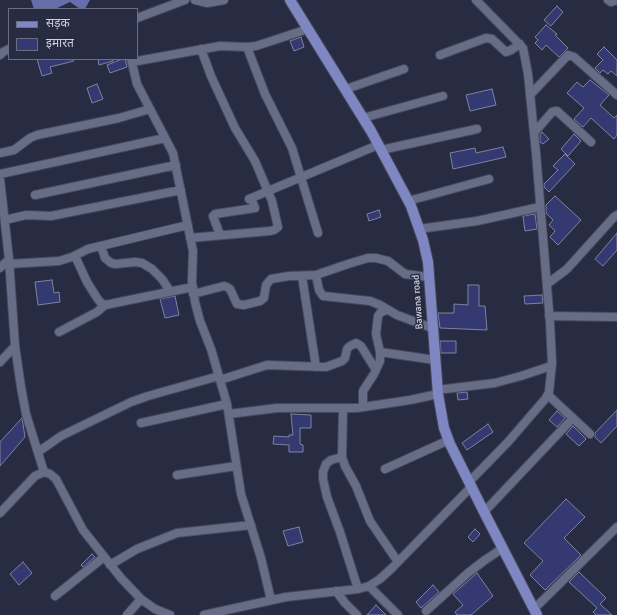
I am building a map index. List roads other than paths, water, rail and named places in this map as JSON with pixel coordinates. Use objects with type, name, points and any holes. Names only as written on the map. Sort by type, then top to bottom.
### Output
[{"type":"main road","name":"Bawana road","points":[[290,0],[346,89],[408,201],[423,240],[428,262],[437,392],[448,440],[536,612]]},
{"type":"street","points":[[138,18],[185,0]]},
{"type":"street","points":[[195,0],[207,3],[224,0]]},
{"type":"street","points":[[204,615],[291,596],[358,589],[369,586],[380,579],[398,562],[470,484],[548,395],[551,366],[547,284],[534,132],[524,48],[476,0]]},
{"type":"street","points":[[608,0],[611,2],[617,0]]},
{"type":"street","points":[[138,59],[220,46],[256,46],[308,29]]},
{"type":"street","points":[[440,55],[486,38],[492,40],[506,52],[520,44]]},
{"type":"street","points":[[247,47],[265,94],[290,143],[318,233]]},
{"type":"street","points":[[190,238],[270,231],[277,228],[278,224],[268,191],[255,161],[236,128],[211,76],[201,49]]},
{"type":"street","points":[[530,96],[568,55],[574,57],[617,95]]},
{"type":"street","points":[[132,60],[135,79],[173,153],[190,238],[193,260],[193,290],[200,321],[211,349],[227,404],[241,494],[261,558],[271,600]]},
{"type":"street","points":[[346,89],[404,70]]},
{"type":"street","points":[[363,118],[443,96]]},
{"type":"street","points":[[0,153],[14,150],[37,135],[119,118],[150,109]]},
{"type":"street","points":[[534,132],[552,112],[557,111],[591,142]]},
{"type":"street","points":[[220,235],[213,216],[215,214],[255,208],[250,198],[301,176],[380,148],[477,128]]},
{"type":"street","points":[[0,174],[165,138]]},
{"type":"street","points":[[35,195],[176,165]]},
{"type":"street","points":[[0,179],[20,387],[44,472]]},
{"type":"street","points":[[408,201],[489,179]]},
{"type":"street","points":[[5,220],[26,215],[41,217],[51,216],[181,190]]},
{"type":"street","points":[[419,229],[477,221],[540,207]]},
{"type":"street","points":[[547,284],[566,269],[614,217],[617,216]]},
{"type":"street","points":[[0,268],[9,262],[59,261],[75,256],[88,249],[188,225]]},
{"type":"street","points":[[102,246],[106,258],[111,263],[142,263],[152,269],[162,279],[170,292]]},
{"type":"street","points":[[75,256],[80,269],[97,298],[105,305]]},
{"type":"street","points":[[59,332],[97,312],[105,305],[170,292],[224,286],[230,289],[237,304],[244,305],[260,301],[264,298],[266,285],[271,279],[289,276],[316,275],[368,258],[388,261],[405,274],[428,277]]},
{"type":"street","points":[[316,275],[319,290],[323,296],[370,301],[397,315],[432,328]]},
{"type":"street","points":[[302,276],[316,367]]},
{"type":"street","points":[[362,407],[363,390],[371,380],[380,361],[380,352],[376,334],[378,316],[381,312],[387,310]]},
{"type":"street","points":[[549,316],[617,317]]},
{"type":"street","points":[[38,452],[61,436],[131,402],[148,396],[267,365],[326,367],[342,361],[345,358],[350,346],[356,343],[361,346],[376,370]]},
{"type":"street","points":[[0,362],[15,346]]},
{"type":"street","points":[[380,352],[435,360]]},
{"type":"street","points":[[229,414],[277,408],[362,407],[410,400],[437,392],[495,383],[551,366]]},
{"type":"street","points":[[548,395],[590,434]]},
{"type":"street","points":[[140,422],[227,404]]},
{"type":"street","points":[[343,408],[342,457],[345,466],[360,496],[370,521],[398,562]]},
{"type":"street","points":[[484,512],[573,418]]},
{"type":"street","points":[[385,469],[448,440]]},
{"type":"street","points":[[342,457],[331,460],[326,464],[323,472],[323,479],[327,498],[340,532],[358,589]]},
{"type":"street","points":[[177,475],[236,466]]},
{"type":"street","points":[[0,513],[29,482],[41,472],[50,474],[56,479],[83,530],[121,578],[141,599],[158,612],[170,615]]},
{"type":"street","points":[[110,565],[137,550],[177,533],[251,525]]},
{"type":"street","points":[[536,612],[617,527]]},
{"type":"street","points":[[426,611],[468,573],[503,548]]},
{"type":"street","points":[[55,596],[104,557]]},
{"type":"street","points":[[369,586],[398,615]]},
{"type":"street","points":[[336,591],[345,603],[358,615]]},
{"type":"street","points":[[127,615],[141,599]]},
{"type":"street","points":[[235,608],[242,615]]},
{"type":"water","points":[[31,0],[90,0],[86,8],[79,8],[70,2],[57,8],[34,8]]}]
